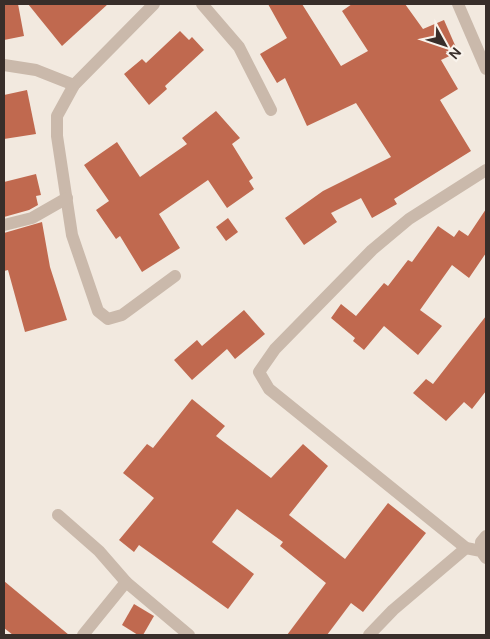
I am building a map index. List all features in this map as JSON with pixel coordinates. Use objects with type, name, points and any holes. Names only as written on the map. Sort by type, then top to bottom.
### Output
[{"type":"street","points":[[154,4],[74,85],[58,116],[57,136],[72,234],[98,311],[108,319],[122,315],[175,276]]},
{"type":"street","points":[[202,4],[239,47],[271,110]]},
{"type":"street","points":[[458,4],[486,69]]},
{"type":"street","points":[[4,65],[36,70],[74,85]]},
{"type":"street","points":[[484,554],[466,548],[269,389],[259,372],[274,349],[372,250],[409,219],[486,170]]},
{"type":"street","points":[[4,225],[32,218],[68,198]]},
{"type":"street","points":[[58,515],[99,550],[126,582],[189,635]]},
{"type":"street","points":[[484,554],[481,542],[486,536]]},
{"type":"street","points":[[369,635],[393,610],[466,548]]},
{"type":"street","points":[[83,635],[126,582]]},
{"type":"building","points":[[4,4],[18,4],[24,36],[4,40]]},
{"type":"building","points":[[28,4],[108,4],[62,46]]},
{"type":"building","points":[[268,4],[302,4],[341,66],[368,51],[342,11],[352,4],[405,4],[423,29],[444,20],[458,52],[441,60],[458,89],[440,100],[471,151],[394,199],[397,204],[372,218],[361,198],[331,213],[337,222],[304,245],[285,218],[323,191],[391,157],[356,103],[307,126],[285,78],[277,83],[260,54],[287,38]]},
{"type":"building","points":[[180,31],[189,40],[192,37],[204,50],[165,86],[167,89],[149,105],[124,74],[142,59],[146,63]]},
{"type":"building","points":[[27,90],[36,134],[4,139],[4,95]]},
{"type":"building","points":[[216,111],[240,138],[232,144],[253,178],[249,181],[254,189],[227,208],[208,180],[159,214],[180,248],[142,272],[120,236],[116,239],[96,210],[109,201],[84,165],[117,142],[140,177],[187,144],[182,138]]},
{"type":"building","points":[[36,174],[41,195],[36,196],[38,205],[29,210],[4,217],[4,182]]},
{"type":"building","points":[[486,209],[486,253],[469,278],[452,265],[420,310],[442,326],[418,355],[384,326],[364,350],[353,341],[355,338],[331,318],[341,304],[356,316],[384,283],[388,286],[408,260],[412,262],[438,226],[454,237],[459,230],[468,236]]},
{"type":"building","points":[[228,218],[238,232],[226,241],[216,227]]},
{"type":"building","points":[[42,222],[50,267],[67,320],[25,332],[8,270],[4,271],[4,233]]},
{"type":"building","points":[[244,310],[265,334],[235,359],[227,349],[192,380],[174,360],[197,340],[202,346]]},
{"type":"building","points":[[486,316],[486,391],[472,409],[464,402],[446,421],[413,393],[426,379],[433,384]]},
{"type":"building","points":[[192,399],[225,426],[216,436],[271,478],[303,444],[328,466],[289,515],[345,559],[388,503],[426,533],[363,612],[351,603],[327,635],[287,635],[326,583],[280,546],[283,542],[237,509],[212,542],[254,574],[228,609],[139,545],[134,552],[119,540],[154,498],[123,473],[147,444],[153,448]]},
{"type":"building","points":[[4,581],[69,635],[13,635],[4,628]]},
{"type":"building","points":[[134,604],[154,616],[143,635],[138,635],[122,625]]}]
